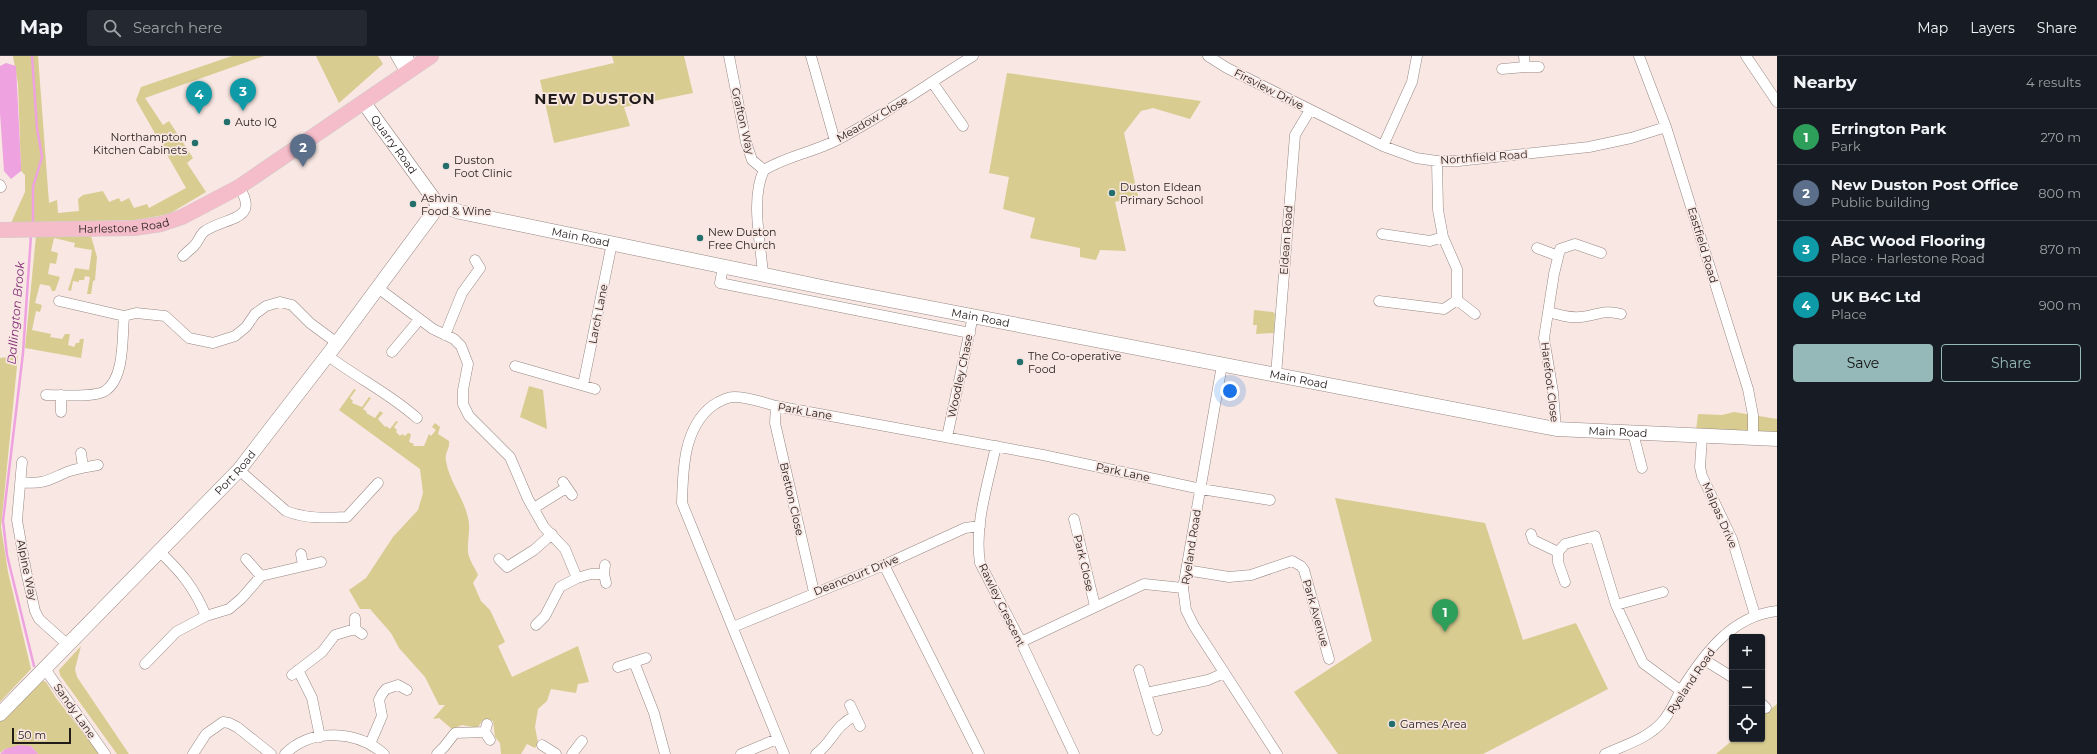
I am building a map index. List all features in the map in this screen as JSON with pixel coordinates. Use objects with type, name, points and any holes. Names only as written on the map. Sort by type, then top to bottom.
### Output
[{"type":"main road","name":"Harlestone Road","points":[[0,230],[134,228],[161,224],[199,210],[238,187],[364,103],[408,66],[431,56]]},
{"type":"street","points":[[396,56],[408,66]]},
{"type":"street","name":"Grafton Way","points":[[729,56],[746,142],[752,160],[764,170]]},
{"type":"street","points":[[811,56],[835,141]]},
{"type":"street","name":"Meadow Close","points":[[764,170],[778,161],[835,141],[890,111],[973,56]]},
{"type":"street","name":"Firsview Drive","points":[[1208,56],[1227,68],[1310,110]]},
{"type":"street","points":[[1383,146],[1412,82],[1417,56]]},
{"type":"street","points":[[1524,56],[1525,67]]},
{"type":"street","name":"Eastfield Road","points":[[1639,56],[1666,127],[1748,388],[1753,415],[1753,437]]},
{"type":"street","points":[[1746,56],[1777,102]]},
{"type":"street","points":[[1502,69],[1539,67]]},
{"type":"street","points":[[932,82],[963,126]]},
{"type":"street","name":"Quarry Road","points":[[364,103],[411,169],[439,205]]},
{"type":"street","name":"Northfield Road","points":[[1310,110],[1383,146],[1416,158],[1437,161],[1458,161],[1589,147],[1631,138],[1666,127]]},
{"type":"street","name":"Eldean Road","points":[[1276,375],[1295,135],[1310,110]]},
{"type":"street","points":[[1437,161],[1438,210],[1443,237],[1457,269],[1457,300]]},
{"type":"street","points":[[763,275],[757,203],[759,180],[764,170]]},
{"type":"street","points":[[183,256],[196,244],[205,231],[225,224],[242,214],[246,207],[246,198],[238,187]]},
{"type":"street","name":"Main Road","points":[[439,205],[460,212],[723,267],[1556,429],[1702,437],[1753,437],[1777,440]]},
{"type":"street","name":"Port Road","points":[[0,714],[239,470],[378,288],[439,205]]},
{"type":"street","points":[[1382,234],[1430,241],[1443,237]]},
{"type":"street","name":"Larch Lane","points":[[583,385],[612,243]]},
{"type":"street","points":[[1537,248],[1558,256],[1560,249],[1575,244],[1601,252]]},
{"type":"street","name":"Harefoot Close","points":[[1556,429],[1553,392],[1544,338],[1558,256]]},
{"type":"street","points":[[445,335],[462,293],[481,267]]},
{"type":"street","name":"Main Road","points":[[723,267],[720,283],[970,333]]},
{"type":"street","points":[[820,302],[823,287]]},
{"type":"street","points":[[378,288],[419,320],[454,339],[461,346],[466,355],[468,364],[463,390],[463,404],[469,416],[510,457],[544,527],[565,549],[577,578]]},
{"type":"street","points":[[1379,301],[1444,309],[1457,300]]},
{"type":"street","points":[[1457,300],[1476,314]]},
{"type":"street","points":[[59,302],[124,316],[136,313],[165,316],[189,338],[213,343],[235,336],[246,327],[255,314],[266,306],[280,302],[292,305],[310,323],[337,342]]},
{"type":"street","points":[[1549,312],[1570,317],[1582,317],[1608,311],[1621,314]]},
{"type":"street","points":[[46,395],[93,394],[104,392],[114,382],[119,371],[124,316]]},
{"type":"street","name":"Woodley Chase","points":[[947,437],[973,316]]},
{"type":"street","points":[[390,353],[419,320]]},
{"type":"street","points":[[327,355],[343,367],[379,388],[417,418]]},
{"type":"street","name":"Ryeland Road","points":[[1222,365],[1183,588],[1186,610],[1194,626],[1275,754]]},
{"type":"street","points":[[515,366],[595,389]]},
{"type":"street","points":[[61,395],[61,412]]},
{"type":"street","name":"Park Lane","points":[[784,754],[684,511],[682,498],[686,455],[694,427],[700,418],[716,403],[733,397],[748,398],[776,406],[996,446],[1201,488],[1270,500]]},
{"type":"street","name":"Bretton Close","points":[[776,406],[774,423],[814,592]]},
{"type":"street","points":[[1633,433],[1642,468]]},
{"type":"street","name":"Malpas Drive","points":[[1702,437],[1700,467],[1702,476],[1732,539],[1755,615]]},
{"type":"street","name":"Rawley Crescent","points":[[996,446],[980,526],[978,550],[980,563],[1021,642],[1074,754]]},
{"type":"street","points":[[81,453],[83,467]]},
{"type":"street","name":"Alpine Way","points":[[22,462],[17,520],[35,611],[39,619],[68,646]]},
{"type":"street","points":[[21,482],[34,484],[49,481],[66,472],[83,467],[98,465]]},
{"type":"street","points":[[239,470],[286,511],[295,515],[319,518],[347,517],[378,483]]},
{"type":"street","points":[[534,508],[567,488]]},
{"type":"street","name":"Park Close","points":[[1074,519],[1095,606]]},
{"type":"street","name":"Deancourt Drive","points":[[733,627],[814,592],[884,565],[965,528],[980,526]]},
{"type":"street","points":[[505,567],[534,550],[552,534]]},
{"type":"street","points":[[1531,534],[1533,540],[1558,552]]},
{"type":"street","points":[[1565,582],[1558,562],[1558,552],[1565,544],[1595,536],[1616,605],[1643,663],[1681,691]]},
{"type":"street","points":[[159,551],[185,576],[198,595],[206,616]]},
{"type":"street","points":[[301,554],[303,565]]},
{"type":"street","points":[[246,558],[261,576]]},
{"type":"street","points":[[145,664],[176,632],[206,616],[229,609],[242,598],[261,576],[321,562]]},
{"type":"street","name":"Park Avenue","points":[[1186,570],[1229,577],[1251,575],[1292,562],[1296,563],[1304,570],[1329,659]]},
{"type":"street","points":[[884,565],[978,754]]},
{"type":"street","points":[[536,625],[549,618],[560,587],[577,578],[591,574],[605,574]]},
{"type":"street","points":[[1021,642],[1144,584],[1183,588]]},
{"type":"street","points":[[1616,605],[1663,592]]},
{"type":"street","name":"Ryeland Road","points":[[1605,754],[1654,730],[1664,720],[1681,691],[1703,659],[1724,635],[1738,624],[1755,615],[1777,611]]},
{"type":"street","points":[[320,737],[312,698],[295,673],[322,652],[334,635],[358,632],[355,618]]},
{"type":"street","points":[[618,668],[646,658]]},
{"type":"street","points":[[1703,659],[1729,675]]},
{"type":"street","points":[[634,662],[654,713],[665,754]]},
{"type":"street","name":"Sandy Lane","points":[[43,670],[105,754]]},
{"type":"street","points":[[1139,670],[1157,730]]},
{"type":"street","points":[[1146,693],[1208,680],[1224,673]]},
{"type":"street","points":[[370,744],[382,716],[379,700],[382,694],[386,689],[402,684]]},
{"type":"street","points":[[850,705],[860,726]]},
{"type":"street","points":[[816,754],[822,750],[844,722],[855,716]]},
{"type":"street","points":[[193,754],[206,734],[223,722],[229,722],[237,727],[271,754]]},
{"type":"street","points":[[437,754],[455,733],[487,732]]},
{"type":"street","points":[[285,754],[297,745],[320,737],[342,735],[361,739],[384,754]]},
{"type":"street","points":[[741,754],[777,739]]},
{"type":"street","points":[[572,754],[582,741]]},
{"type":"street","points":[[542,745],[556,754]]},
{"type":"shaded area","points":[[13,56],[38,56],[49,203],[57,200],[58,213],[79,211],[78,199],[83,195],[103,191],[109,202],[119,198],[121,202],[129,198],[134,208],[147,204],[149,208],[186,188],[136,100],[141,87],[232,56],[264,56],[145,98],[163,125],[169,121],[193,158],[187,163],[206,192],[169,214],[136,220],[11,223],[25,192],[25,175],[21,171],[18,84]]},
{"type":"shaded area","points":[[316,56],[378,56],[383,64],[339,103]]},
{"type":"shaded area","points":[[612,56],[684,56],[693,93],[624,107],[630,126],[554,143],[540,80],[614,63]]},
{"type":"shaded area","points":[[6,63],[16,66],[21,166],[21,171],[11,179],[4,171],[0,113],[0,66]]},
{"type":"shaded area","points":[[1007,73],[1201,101],[1190,119],[1153,108],[1141,111],[1124,133],[1138,196],[1115,202],[1126,251],[1100,250],[1096,260],[1080,257],[1080,248],[1030,238],[1035,218],[1003,209],[1009,177],[989,173]]},
{"type":"shaded area","points":[[36,236],[91,236],[97,257],[95,280],[93,281],[91,294],[87,294],[90,277],[85,276],[84,280],[79,280],[79,282],[73,281],[71,291],[68,290],[75,268],[89,270],[92,250],[74,247],[75,243],[54,238],[51,251],[58,253],[56,264],[50,263],[48,274],[60,277],[55,291],[52,291],[50,286],[40,284],[35,303],[42,305],[40,312],[36,311],[32,330],[51,334],[50,337],[62,339],[65,334],[70,334],[68,345],[74,347],[76,343],[79,343],[80,339],[84,339],[81,358],[25,348]]},
{"type":"shaded area","points":[[1254,310],[1273,312],[1275,314],[1274,333],[1256,334],[1257,325],[1253,325]]},
{"type":"shaded area","points":[[18,356],[1,527],[8,572],[31,669],[0,702],[0,358]]},
{"type":"shaded area","points":[[529,386],[543,390],[547,429],[520,417]]},
{"type":"shaded area","points":[[354,389],[356,390],[350,398],[353,401],[352,403],[362,407],[369,397],[371,398],[363,409],[367,412],[366,413],[375,418],[380,411],[383,413],[378,419],[385,427],[386,426],[390,429],[396,421],[398,422],[394,427],[397,430],[396,432],[400,436],[402,434],[405,436],[408,433],[411,434],[409,442],[414,444],[413,446],[424,446],[429,434],[431,436],[436,430],[432,427],[435,423],[440,427],[438,434],[449,441],[446,461],[450,476],[463,503],[468,518],[468,552],[478,575],[473,583],[481,601],[490,610],[505,642],[498,646],[512,677],[578,646],[589,682],[578,684],[576,693],[551,689],[547,701],[538,709],[535,727],[538,743],[535,748],[527,744],[521,754],[501,754],[500,743],[495,737],[493,721],[484,719],[477,728],[462,725],[452,729],[439,718],[433,719],[445,705],[439,705],[425,677],[399,648],[391,633],[370,609],[360,609],[349,590],[366,578],[393,537],[418,510],[423,493],[420,469],[339,410]]},
{"type":"shaded area","points":[[1734,412],[1777,419],[1777,435],[1696,430],[1698,414],[1722,415]]},
{"type":"shaded area","points":[[1335,498],[1485,523],[1523,640],[1576,623],[1608,689],[1483,754],[1338,754],[1294,692],[1372,641]]},
{"type":"shaded area","points":[[81,646],[75,669],[77,677],[129,754],[117,754],[60,675],[59,670]]},
{"type":"shaded area","points":[[41,680],[46,682],[56,698],[100,754],[38,754],[31,746],[5,749],[0,753],[0,720]]},
{"type":"shaded area","points":[[1777,704],[1777,754],[1716,754],[1730,742],[1765,742],[1765,714]]},
{"type":"shaded area","points":[[19,745],[31,746],[38,754],[0,754],[5,749]]},
{"type":"waterway","name":"Dallington Brook","points":[[32,56],[37,128],[42,157],[33,187],[33,224]]},
{"type":"waterway","name":"Dallington Brook","points":[[31,235],[23,353],[3,521],[7,555],[34,666]]},
{"type":"place","name":"ABC Wood Flooring","points":[[243,111]]},
{"type":"place","name":"UK B4C Ltd","points":[[199,114]]},
{"type":"place","name":"Auto IQ","points":[[227,122]]},
{"type":"place","name":"Northampton Kitchen Cabinets","points":[[195,143]]},
{"type":"place","name":"Duston Foot Clinic","points":[[446,166]]},
{"type":"place","name":"New Duston Post Office","points":[[303,167]]},
{"type":"place","name":"Duston Eldean Primary School","points":[[1112,193]]},
{"type":"place","name":"Ashvin Food & Wine","points":[[413,204]]},
{"type":"place","name":"New Duston Free Church","points":[[700,238]]},
{"type":"place","name":"The Co-operative Food","points":[[1020,362]]},
{"type":"place","name":"Errington Park","points":[[1445,632]]},
{"type":"place","name":"Games Area","points":[[1392,724]]},
{"type":"district","name":"NEW DUSTON","points":[[595,99]]}]
